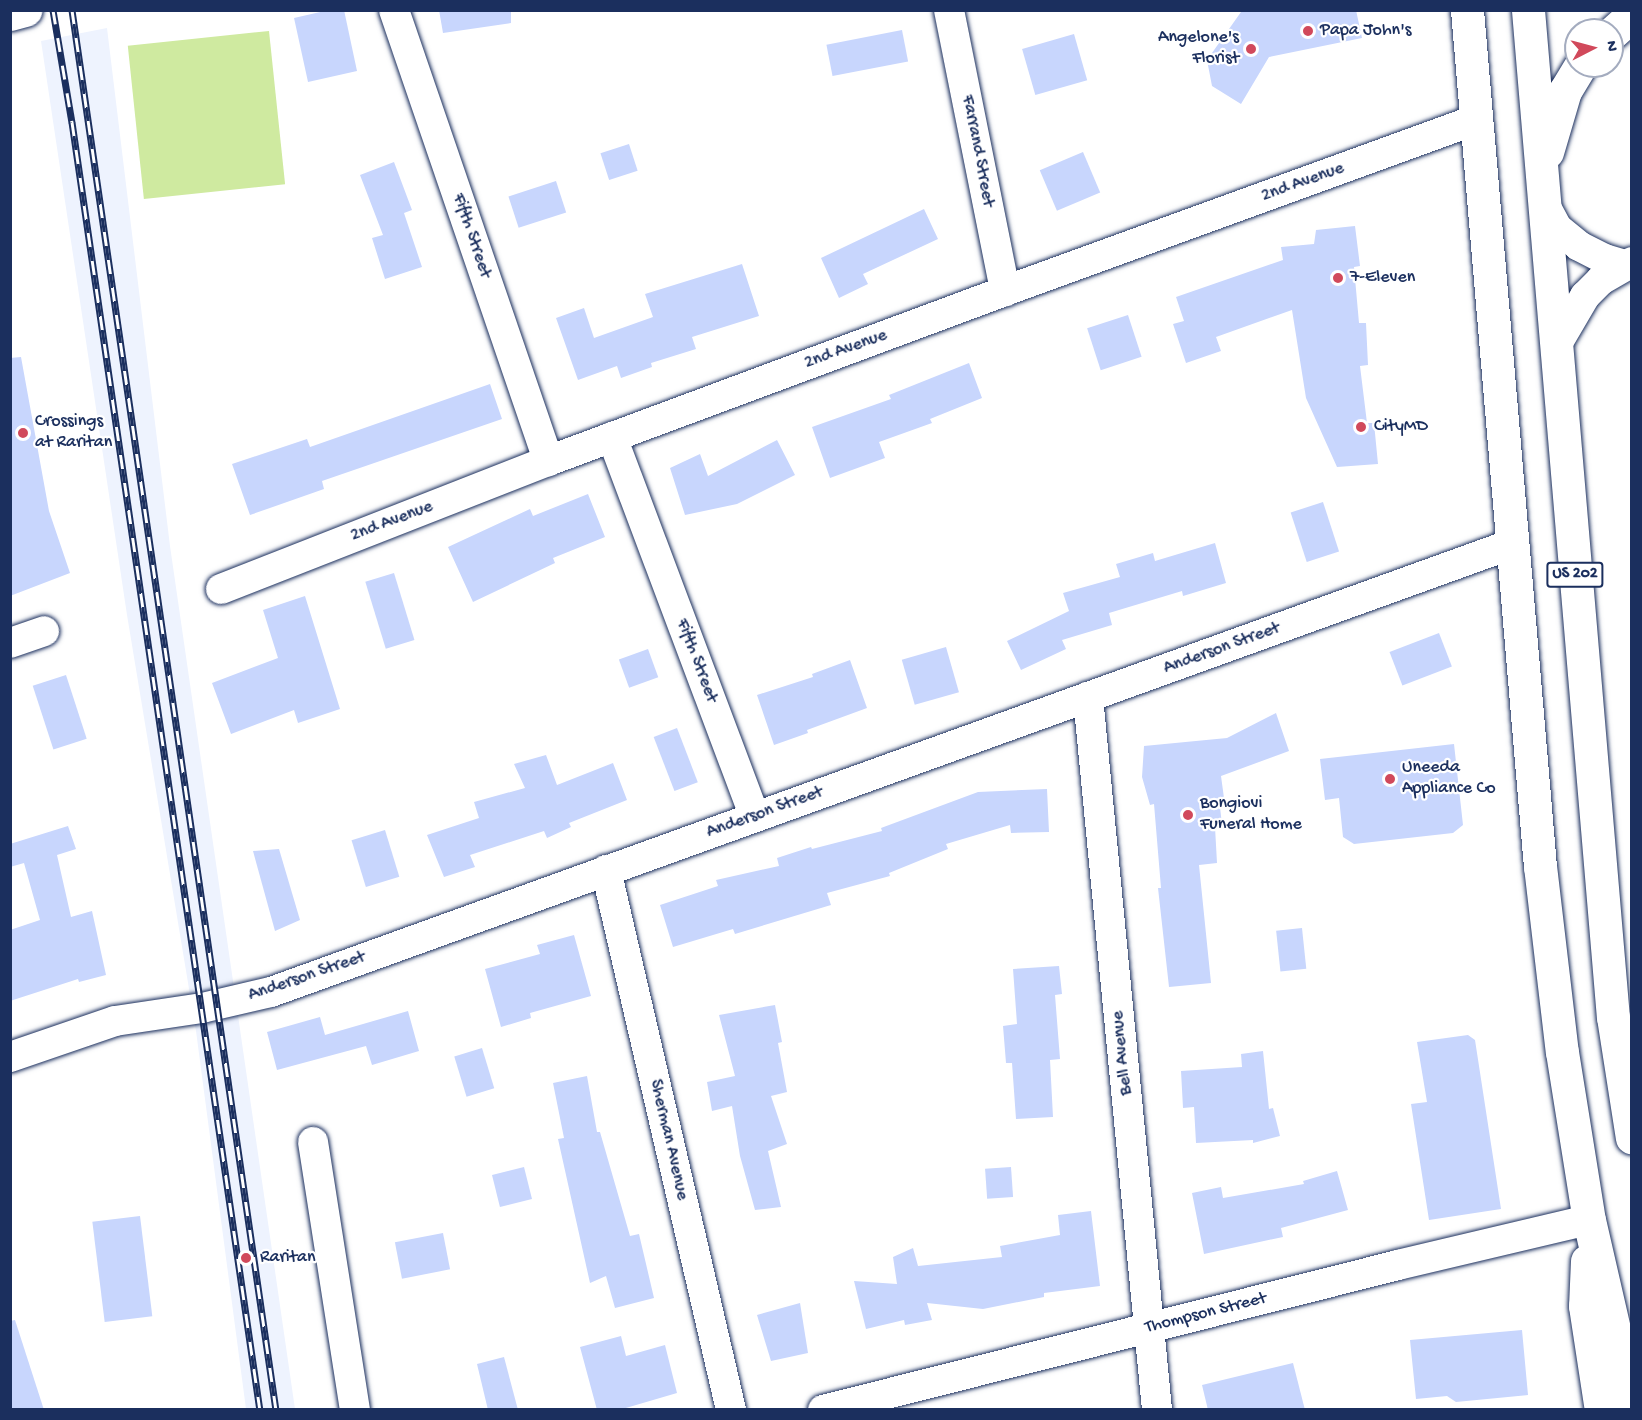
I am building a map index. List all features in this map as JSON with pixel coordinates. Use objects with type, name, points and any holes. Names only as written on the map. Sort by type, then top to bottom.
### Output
[{"type":"main road","points":[[10,14],[25,10]]},
{"type":"main road","points":[[1467,10],[1540,866],[1562,1052],[1588,1220],[1632,1407]]},
{"type":"main road","name":"US 202","points":[[1528,10],[1613,1017],[1632,1138]]},
{"type":"main road","points":[[1542,168],[1565,91],[1573,78]]},
{"type":"main road","points":[[1588,1220],[1585,1306],[1601,1410]]},
{"type":"street","name":"Fifth Street","points":[[394,10],[548,461]]},
{"type":"street","name":"Farrand Street","points":[[949,10],[1005,291]]},
{"type":"street","name":"2nd Avenue","points":[[221,589],[612,437],[1475,120]]},
{"type":"street","points":[[1546,209],[1557,228],[1579,246],[1605,259],[1628,263]]},
{"type":"street","points":[[1557,344],[1585,296],[1600,280],[1628,263]]},
{"type":"street","name":"Fifth Street","points":[[612,437],[756,817]]},
{"type":"street","name":"Anderson Street","points":[[10,1057],[115,1021],[202,1008],[271,993],[1512,544]]},
{"type":"street","points":[[10,643],[44,631]]},
{"type":"street","name":"Bell Avenue","points":[[1088,697],[1157,1410]]},
{"type":"street","name":"Sherman Avenue","points":[[606,870],[731,1410]]},
{"type":"street","points":[[313,1142],[355,1410]]},
{"type":"street","name":"Thompson Street","points":[[823,1410],[1588,1220]]},
{"type":"shaded area","points":[[107,28],[170,546],[295,1409],[246,1409],[196,1031],[127,615],[41,41]]},
{"type":"green space","points":[[269,31],[285,184],[144,199],[128,46]]},
{"type":"building","points":[[329,10],[344,10],[357,71],[308,82],[294,18]]},
{"type":"building","points":[[439,10],[511,10],[511,23],[443,33]]},
{"type":"building","points":[[1356,10],[1362,38],[1269,57],[1241,104],[1212,86],[1207,60],[1241,12]]},
{"type":"building","points":[[902,30],[908,61],[833,76],[826,45]]},
{"type":"building","points":[[1074,34],[1087,80],[1035,95],[1022,49]]},
{"type":"building","points":[[629,144],[638,171],[609,180],[600,153]]},
{"type":"building","points":[[1083,152],[1100,193],[1057,211],[1040,170]]},
{"type":"building","points":[[394,162],[412,210],[404,213],[422,267],[385,279],[372,238],[383,235],[360,175]]},
{"type":"building","points":[[556,181],[566,212],[519,228],[508,196]]},
{"type":"building","points":[[924,209],[938,239],[863,274],[868,284],[839,298],[821,258]]},
{"type":"building","points":[[1355,226],[1360,266],[1354,267],[1359,323],[1366,323],[1368,365],[1360,366],[1367,423],[1374,423],[1378,464],[1337,467],[1306,398],[1292,310],[1216,337],[1221,351],[1186,363],[1173,324],[1184,321],[1176,297],[1283,260],[1281,247],[1314,244],[1316,230]]},
{"type":"building","points":[[742,264],[759,316],[692,337],[696,349],[651,363],[652,367],[621,378],[617,366],[578,380],[556,318],[584,308],[594,338],[653,317],[645,294]]},
{"type":"building","points":[[1128,315],[1142,357],[1101,370],[1087,328]]},
{"type":"building","name":"Crossings at Raritan","points":[[21,357],[49,511],[70,573],[10,596],[10,358]]},
{"type":"building","points":[[969,363],[982,398],[930,419],[932,423],[879,442],[885,458],[830,478],[812,427],[891,399],[889,395]]},
{"type":"building","points":[[490,384],[502,419],[322,481],[324,489],[250,515],[232,464],[307,439],[310,447]]},
{"type":"building","points":[[777,440],[795,475],[737,504],[685,515],[670,468],[700,454],[708,476]]},
{"type":"building","points":[[588,494],[605,537],[553,558],[555,563],[473,602],[448,547],[530,509],[533,516]]},
{"type":"building","points":[[1323,502],[1339,551],[1307,562],[1291,513]]},
{"type":"building","points":[[1215,543],[1226,583],[1183,596],[1182,591],[1109,613],[1112,625],[1062,640],[1066,649],[1021,670],[1007,641],[1069,611],[1063,593],[1120,577],[1116,564],[1153,553],[1155,561]]},
{"type":"building","points":[[394,573],[414,640],[386,649],[365,582]]},
{"type":"building","points":[[305,596],[340,709],[298,723],[294,710],[231,734],[212,683],[278,658],[263,610]]},
{"type":"building","points":[[1439,633],[1452,667],[1402,686],[1390,652]]},
{"type":"building","points":[[946,647],[959,692],[915,705],[902,660]]},
{"type":"building","points":[[648,649],[658,677],[629,688],[619,660]]},
{"type":"building","points":[[850,660],[867,708],[774,745],[757,695],[813,677],[812,674]]},
{"type":"building","points":[[66,675],[87,739],[53,750],[33,686]]},
{"type":"building","points":[[1276,713],[1289,751],[1221,776],[1224,798],[1219,798],[1222,825],[1215,827],[1217,863],[1199,865],[1211,983],[1169,987],[1158,888],[1161,888],[1154,804],[1150,805],[1142,777],[1144,746],[1227,738]]},
{"type":"building","points":[[677,728],[698,782],[674,791],[654,737]]},
{"type":"building","name":"Uneeda Appliance Co","points":[[1454,744],[1463,825],[1453,833],[1354,844],[1343,837],[1339,798],[1325,800],[1320,759]]},
{"type":"building","points":[[546,755],[557,785],[613,763],[627,800],[569,823],[571,827],[547,838],[544,831],[470,855],[475,867],[444,877],[427,835],[479,818],[474,802],[525,788],[514,764]]},
{"type":"building","points":[[1047,789],[1049,832],[1011,833],[1010,825],[946,844],[948,849],[889,873],[890,876],[827,893],[831,905],[735,934],[733,929],[673,947],[660,905],[718,886],[716,880],[779,866],[777,858],[811,847],[812,849],[882,831],[881,828],[978,792]]},
{"type":"building","points":[[68,826],[76,849],[57,855],[71,917],[92,911],[106,975],[79,982],[78,979],[10,1001],[10,930],[40,920],[24,863],[10,867],[10,844]]},
{"type":"building","points":[[385,830],[399,877],[366,887],[352,840]]},
{"type":"building","points":[[279,849],[300,920],[275,931],[253,851]]},
{"type":"building","points":[[1302,928],[1306,969],[1280,971],[1276,931]]},
{"type":"building","points":[[574,935],[591,996],[530,1013],[531,1018],[501,1027],[485,969],[540,954],[537,945]]},
{"type":"building","points":[[1059,966],[1062,994],[1055,995],[1060,1059],[1050,1060],[1053,1117],[1016,1119],[1012,1063],[1006,1063],[1003,1026],[1017,1024],[1013,969]]},
{"type":"building","points":[[775,1005],[782,1042],[778,1043],[787,1092],[771,1096],[787,1144],[768,1151],[781,1207],[755,1210],[740,1156],[732,1106],[712,1111],[707,1082],[735,1076],[719,1015]]},
{"type":"building","points":[[408,1011],[419,1051],[372,1065],[366,1046],[277,1070],[267,1032],[320,1017],[325,1035]]},
{"type":"building","points":[[1468,1035],[1475,1040],[1501,1209],[1429,1220],[1411,1104],[1427,1102],[1417,1042]]},
{"type":"building","points":[[482,1048],[494,1088],[467,1097],[454,1056]]},
{"type":"building","points":[[1263,1051],[1269,1109],[1273,1108],[1280,1136],[1253,1143],[1253,1140],[1196,1143],[1194,1107],[1183,1108],[1181,1071],[1242,1067],[1241,1054]]},
{"type":"building","points":[[587,1076],[597,1132],[600,1132],[630,1236],[639,1234],[654,1298],[615,1308],[606,1276],[590,1283],[558,1139],[564,1138],[553,1083]]},
{"type":"building","points":[[524,1167],[532,1199],[500,1207],[492,1175]]},
{"type":"building","points":[[1011,1167],[1013,1197],[987,1199],[985,1169]]},
{"type":"building","points":[[1337,1171],[1348,1210],[1281,1228],[1283,1237],[1204,1254],[1192,1193],[1221,1187],[1223,1198],[1304,1184],[1303,1181]]},
{"type":"building","points":[[1091,1211],[1100,1286],[1044,1293],[1044,1297],[983,1309],[927,1303],[932,1320],[905,1325],[904,1320],[866,1329],[854,1281],[897,1284],[893,1257],[913,1248],[918,1266],[1002,1257],[1000,1246],[1060,1235],[1058,1215]]},
{"type":"building","points":[[140,1216],[152,1316],[105,1322],[92,1222]]},
{"type":"building","points":[[443,1233],[450,1269],[402,1279],[395,1242]]},
{"type":"building","points":[[800,1303],[808,1353],[771,1361],[757,1315]]},
{"type":"building","points":[[15,1320],[44,1410],[10,1410],[10,1321]]},
{"type":"building","points":[[1522,1330],[1528,1395],[1456,1402],[1447,1396],[1416,1399],[1410,1340]]},
{"type":"building","points":[[621,1336],[626,1356],[665,1345],[677,1393],[619,1410],[597,1410],[580,1347]]},
{"type":"building","points":[[504,1357],[518,1410],[488,1410],[477,1364]]},
{"type":"building","points":[[1293,1363],[1305,1410],[1208,1410],[1202,1385]]},
{"type":"railway","points":[[53,10],[72,122],[260,1410]]},
{"type":"railway","points":[[72,10],[276,1410]]},
{"type":"place","name":"Papa John's","points":[[1308,31]]},
{"type":"place","name":"Angelone's Florist","points":[[1251,49]]},
{"type":"place","name":"7-Eleven","points":[[1338,278]]},
{"type":"place","name":"CityMD","points":[[1361,427]]},
{"type":"place","name":"Crossings at Raritan","points":[[23,433]]},
{"type":"place","name":"Uneeda Appliance Co","points":[[1390,779]]},
{"type":"place","name":"Bongiovi Funeral Home","points":[[1188,815]]},
{"type":"place","name":"Raritan","points":[[246,1258]]}]
